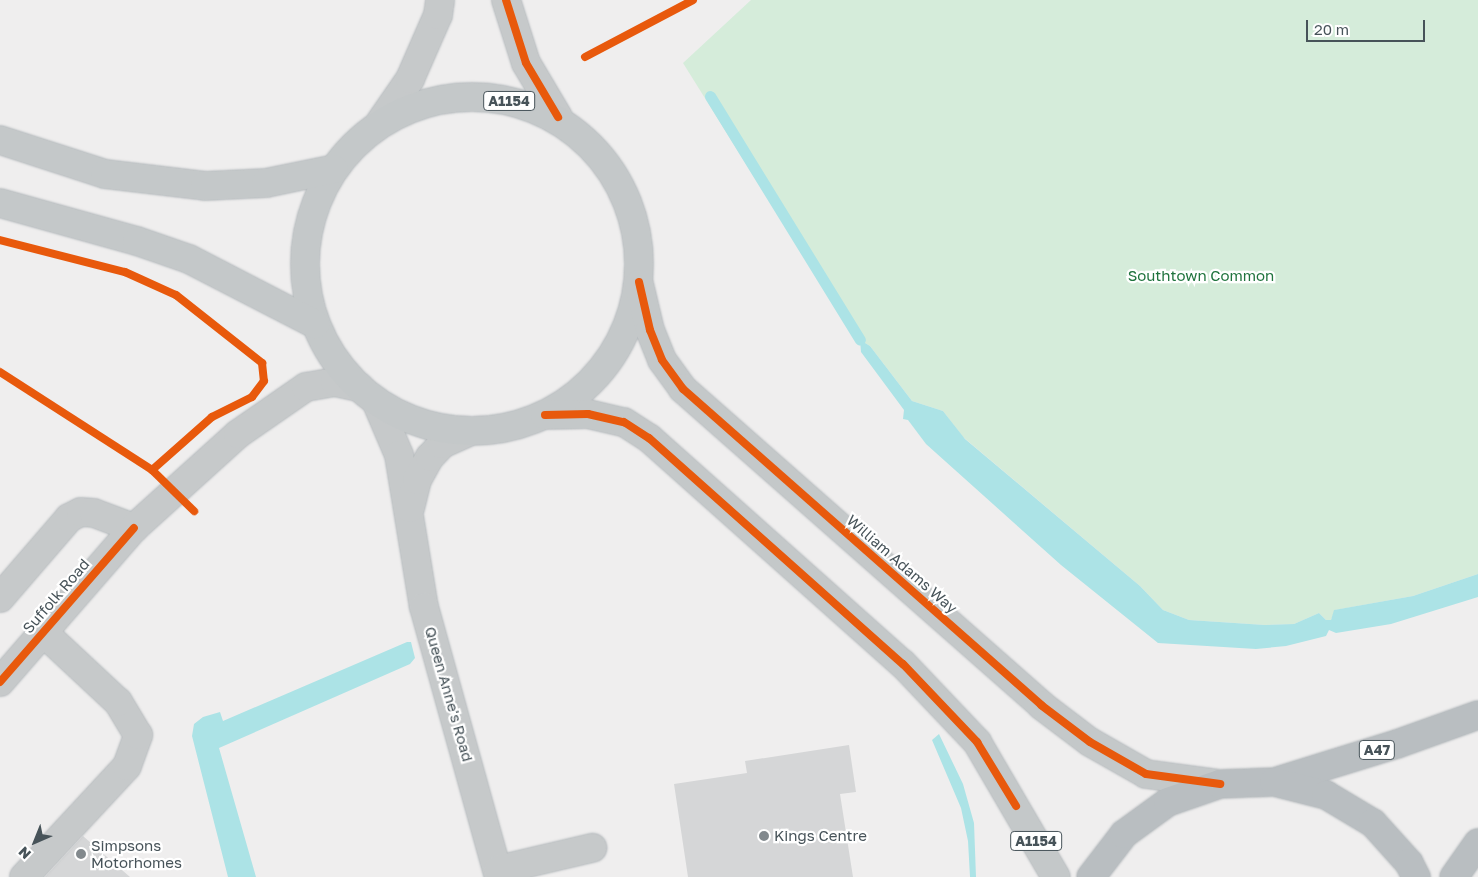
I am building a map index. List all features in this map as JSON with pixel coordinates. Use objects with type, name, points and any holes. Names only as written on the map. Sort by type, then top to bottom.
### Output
[{"type":"highway","name":"A47","points":[[1274,782],[1397,744],[1478,715]]},
{"type":"highway","points":[[1091,877],[1124,834],[1168,802],[1220,784],[1274,782],[1326,795],[1372,824],[1409,864],[1416,877]]},
{"type":"highway","points":[[1454,877],[1478,843]]},
{"type":"main road","name":"A1154","points":[[466,96],[511,101],[558,118],[592,142],[620,186],[636,233],[639,282],[623,336],[591,383],[544,415],[508,428],[469,432],[436,428],[404,417],[368,394],[334,358],[315,324],[306,284],[306,244],[315,204],[334,169],[354,144],[380,124],[421,104],[466,96]]},
{"type":"main road","points":[[0,140],[105,174],[205,186],[266,183],[334,169]]},
{"type":"main road","points":[[0,203],[137,241],[189,259],[315,324]]},
{"type":"main road","name":"William Adams Way","points":[[639,282],[650,330],[662,360],[683,389],[1041,705],[1090,742],[1146,774],[1220,784]]},
{"type":"main road","name":"A1154","points":[[544,415],[588,414],[624,422],[649,438],[903,664],[977,742],[1056,877]]},
{"type":"street","points":[[380,124],[410,79],[438,15],[440,0]]},
{"type":"street","points":[[506,0],[526,63],[558,118]]},
{"type":"street","name":"Suffolk Road","points":[[0,682],[134,528],[238,434],[306,387],[334,382],[368,394]]},
{"type":"street","name":"Queen Anne's Road","points":[[368,394],[400,456],[407,517],[424,607],[498,873],[592,848]]},
{"type":"street","name":"Queen Anne's Road","points":[[407,517],[417,480],[430,457],[442,444],[469,432]]},
{"type":"street","points":[[0,598],[69,518],[81,512],[134,528]]},
{"type":"street","points":[[24,877],[127,766],[138,735],[118,702],[43,632]]},
{"type":"green space","name":"Southtown Common","points":[[751,0],[1478,0],[1478,574],[1413,596],[1335,610],[1331,620],[1326,620],[1319,613],[1294,624],[1265,625],[1189,620],[1163,610],[1140,586],[963,437],[943,411],[912,401],[870,346],[854,337],[683,63]]},
{"type":"water","points":[[860,340],[870,346],[912,401],[943,411],[965,439],[1140,586],[1163,610],[1189,620],[1265,625],[1294,624],[1319,613],[1326,620],[1331,620],[1334,610],[1413,596],[1478,574],[1478,597],[1391,624],[1336,633],[1329,630],[1326,636],[1286,646],[1256,649],[1158,643],[1061,565],[926,444],[908,420],[903,419],[904,410],[861,352]]},
{"type":"water","points":[[407,642],[411,642],[415,658],[410,664],[219,748],[256,877],[228,877],[192,736],[194,724],[203,717],[220,712],[223,721]]},
{"type":"water","points":[[939,734],[963,784],[974,823],[976,877],[970,877],[968,841],[961,808],[932,740]]},
{"type":"building","name":"Kings Centre","points":[[849,745],[856,792],[840,794],[853,877],[688,877],[674,784],[747,773],[745,761]]},
{"type":"building","name":"Simpsons Motorhomes","points":[[83,836],[130,877],[45,877]]},
{"type":"waterway","points":[[710,96],[860,340]]},
{"type":"cycle path","points":[[506,0],[526,63],[558,117]]},
{"type":"cycle path","points":[[585,57],[693,0]]},
{"type":"cycle path","points":[[0,240],[125,272],[176,295],[262,363],[264,381],[252,397],[212,417],[152,470]]},
{"type":"cycle path","points":[[639,282],[650,330],[662,360],[683,389],[1041,705],[1090,742],[1146,774],[1220,784]]},
{"type":"cycle path","points":[[0,372],[152,470],[194,511]]},
{"type":"cycle path","points":[[545,415],[588,414],[624,422],[649,438],[903,664],[977,742],[1016,806]]},
{"type":"cycle path","points":[[0,682],[134,528]]},
{"type":"place","name":"Kings Centre","points":[[764,836]]},
{"type":"place","name":"Simpsons Motorhomes","points":[[81,854]]}]
